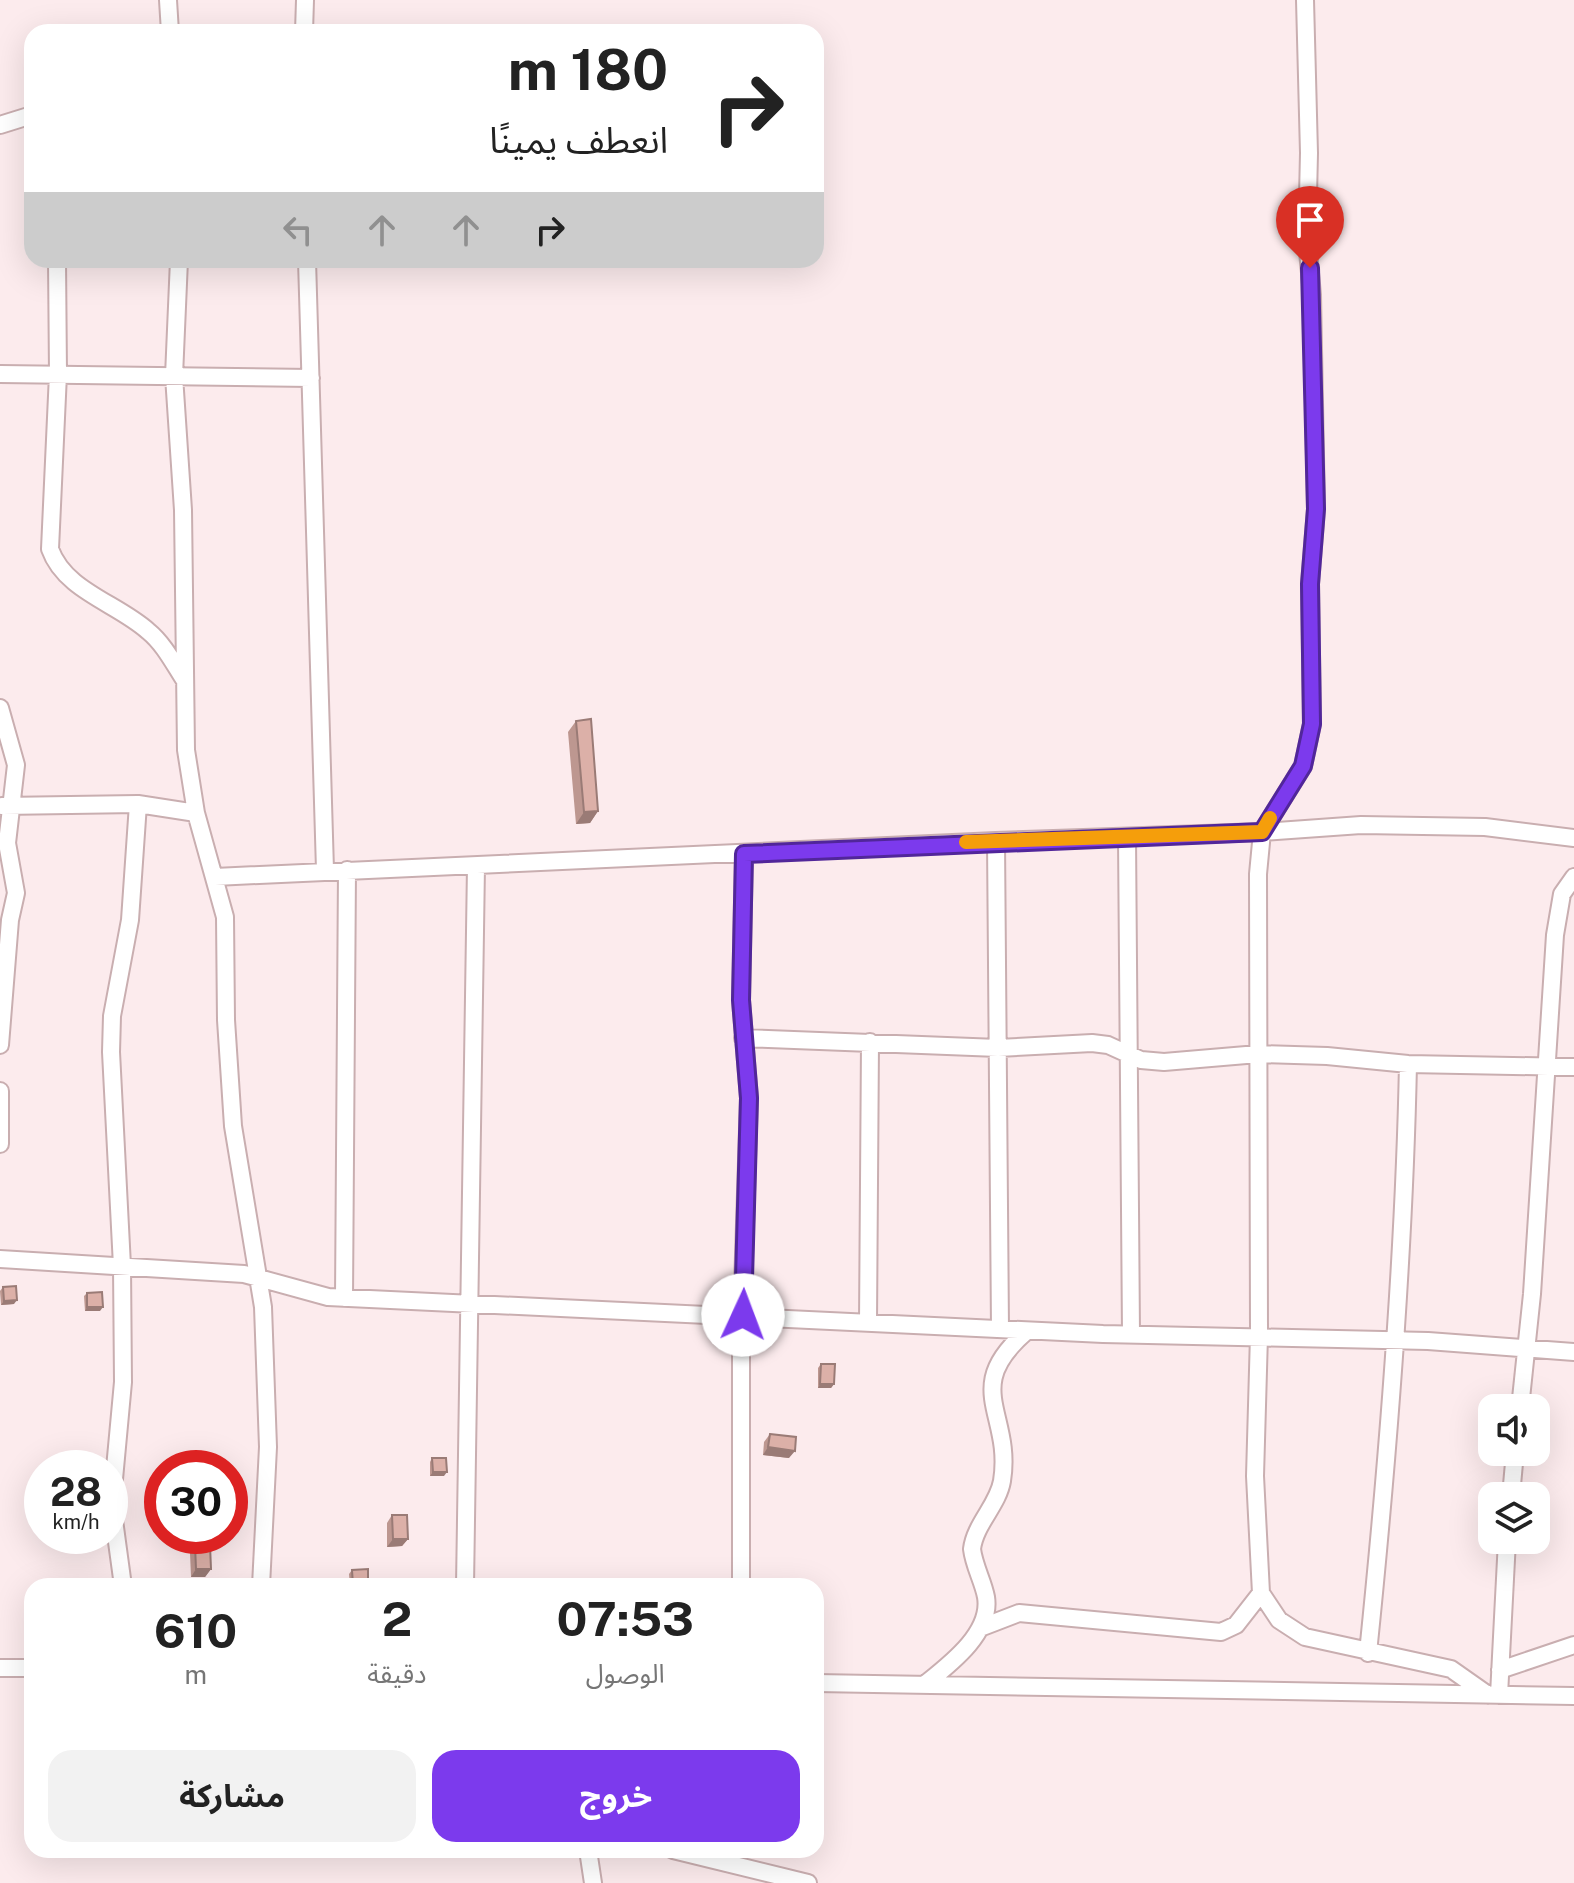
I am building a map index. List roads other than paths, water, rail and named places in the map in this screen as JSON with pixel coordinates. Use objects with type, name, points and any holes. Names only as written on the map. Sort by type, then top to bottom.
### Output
[{"type":"street","points":[[168,0],[170,24]]},
{"type":"street","points":[[304,24],[305,0]]},
{"type":"street","points":[[1305,0],[1309,153],[1307,240],[1312,295],[1316,509],[1310,584],[1312,724],[1303,766],[1262,832],[1258,874],[1259,1335],[1255,1476],[1261,1593],[1279,1620],[1305,1637],[1451,1669],[1493,1695]]},
{"type":"street","points":[[0,125],[24,118]]},
{"type":"street","points":[[57,268],[58,374],[49,533],[55,563],[67,577],[151,633],[186,682]]},
{"type":"street","points":[[179,268],[174,376],[183,510],[188,774],[215,877],[227,939],[226,1020],[233,1126],[260,1277],[268,1447],[261,1578]]},
{"type":"street","points":[[307,268],[325,870]]},
{"type":"street","points":[[0,374],[311,378]]},
{"type":"street","points":[[0,708],[16,765],[5,806],[7,843],[16,893],[10,920],[0,1045]]},
{"type":"street","points":[[5,806],[138,804],[196,813]]},
{"type":"street","points":[[122,1578],[114,1520],[114,1479],[123,1382],[122,1266],[111,1052],[112,1016],[128,939],[138,804]]},
{"type":"street","points":[[215,877],[996,841],[1262,832],[1361,825],[1485,827],[1574,838]]},
{"type":"street","points":[[1127,837],[1131,1334]]},
{"type":"street","points":[[996,841],[1000,1329]]},
{"type":"street","points":[[741,1578],[743,1315],[749,1098],[743,1038],[744,854]]},
{"type":"street","points":[[465,1578],[476,866]]},
{"type":"street","points":[[344,1298],[347,870]]},
{"type":"street","points":[[1522,1394],[1559,905],[1574,877]]},
{"type":"street","points":[[743,1038],[998,1048],[1065,1042],[1108,1045],[1141,1060],[1164,1062],[1258,1054],[1327,1056],[1408,1064],[1574,1067]]},
{"type":"street","points":[[868,1323],[870,1042]]},
{"type":"street","points":[[1368,1653],[1394,1340],[1406,1163],[1408,1064]]},
{"type":"street","points":[[0,1091],[0,1144]]},
{"type":"street","points":[[0,1259],[260,1277],[302,1292],[344,1298],[1027,1331],[1394,1340],[1574,1352]]},
{"type":"street","points":[[924,1685],[949,1664],[980,1628],[987,1605],[973,1557],[973,1542],[998,1495],[1003,1473],[992,1377],[1003,1352],[1027,1331]]},
{"type":"street","points":[[1493,1695],[1500,1670],[1506,1554]]},
{"type":"street","points":[[980,1628],[1019,1613],[1216,1633],[1236,1625],[1261,1593]]},
{"type":"street","points":[[1500,1670],[1574,1645]]},
{"type":"street","points":[[0,1668],[24,1668]]},
{"type":"street","points":[[824,1683],[1574,1696]]},
{"type":"street","points":[[589,1858],[593,1883]]},
{"type":"street","points":[[706,1858],[808,1883]]}]
